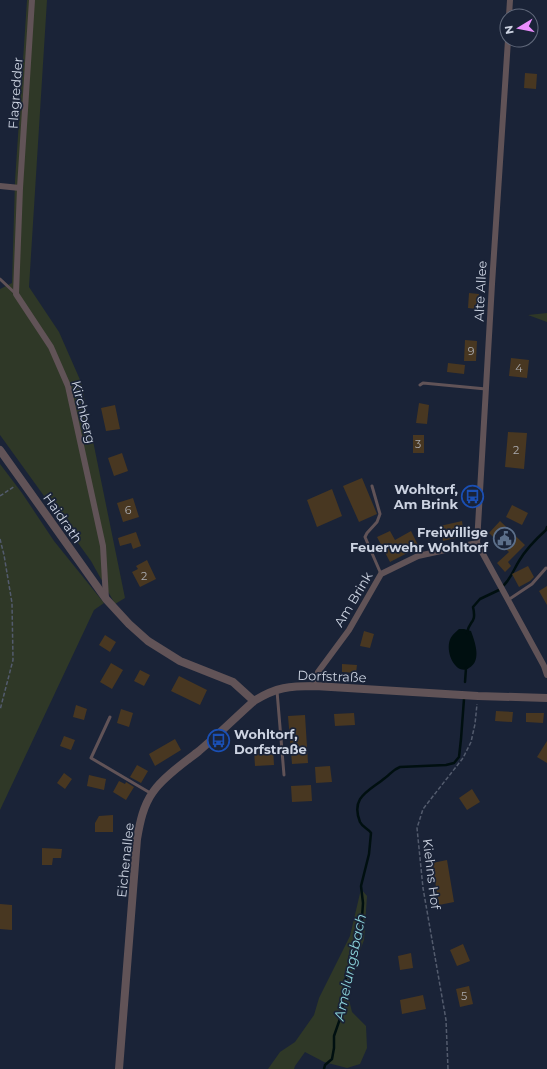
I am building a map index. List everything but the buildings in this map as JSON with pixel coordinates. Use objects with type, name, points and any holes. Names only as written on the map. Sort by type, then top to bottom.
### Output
[{"type":"street","name":"Flagredder","points":[[20,188],[32,0]]},
{"type":"street","name":"Alte Allee","points":[[477,543],[507,48]]},
{"type":"street","points":[[0,186],[20,188],[16,294]]},
{"type":"street","name":"Kirchberg","points":[[16,294],[51,347],[68,386],[103,546],[106,599]]},
{"type":"street","name":"Haidrath","points":[[0,450],[106,599]]},
{"type":"street","points":[[477,543],[544,666],[547,675]]},
{"type":"street","name":"Am Brink","points":[[315,686],[318,672],[349,630],[381,574],[418,556],[477,543]]},
{"type":"street","points":[[106,599],[129,624],[148,641],[180,661],[233,682],[254,701]]},
{"type":"street","name":"Dorfstraße","points":[[254,701],[277,689],[295,686],[478,696],[547,698]]},
{"type":"street","name":"Eichenallee","points":[[119,1069],[137,839],[143,812],[152,794],[162,781],[215,737],[254,701]]},
{"type":"lane","points":[[0,279],[16,294]]},
{"type":"lane","points":[[420,385],[423,383],[486,389]]},
{"type":"lane","points":[[372,486],[380,514],[377,522],[365,536],[381,574]]},
{"type":"lane","points":[[508,600],[532,584],[546,568]]},
{"type":"lane","points":[[277,689],[284,775]]},
{"type":"lane","points":[[110,717],[90,757],[152,794]]},
{"type":"path","points":[[0,496],[22,481]]},
{"type":"path","points":[[0,539],[12,603],[13,660],[0,710]]},
{"type":"path","name":"Kiehns Hof","points":[[448,1069],[446,1020],[424,888],[418,828],[424,809],[463,758],[471,742],[475,724],[478,696]]},
{"type":"green space","points":[[27,0],[47,0],[29,287],[59,332],[81,382],[125,598],[115,604],[91,561],[0,435],[0,289],[12,283],[15,181]]},
{"type":"green space","points":[[547,313],[547,322],[528,315]]},
{"type":"green space","points":[[0,464],[22,493],[54,541],[104,603],[94,610],[0,810]]},
{"type":"green space","points":[[361,889],[367,896],[364,940],[346,988],[352,1012],[366,1026],[367,1048],[360,1064],[347,1068],[324,1062],[305,1052],[294,1069],[268,1069],[280,1052],[295,1042],[314,1015],[319,998],[350,936]]},
{"type":"shaded area","points":[[459,629],[471,631],[476,646],[476,656],[473,665],[464,670],[456,667],[451,659],[449,649],[450,640]]},
{"type":"waterway","name":"Amelungsbach","points":[[504,585],[525,552],[546,530],[547,527]]},
{"type":"waterway","name":"Amelungsbach","points":[[467,633],[474,616],[473,607],[480,599],[499,590]]},
{"type":"waterway","name":"Amelungsbach","points":[[465,682],[466,668]]},
{"type":"waterway","name":"Amelungsbach","points":[[324,1069],[325,1065],[332,1059],[334,1036],[343,1010],[342,999],[345,981],[361,932],[363,903],[361,886],[369,854],[371,833],[360,822],[357,806],[367,791],[400,767],[446,765],[454,763],[459,757],[464,699]]},
{"type":"place","name":"Wohltorf, Am Brink","points":[[473,496]]},
{"type":"place","name":"Freiwillige Feuerwehr Wohltorf","points":[[504,539]]},
{"type":"place","name":"Wohltorf, Dorfstraße","points":[[218,741]]}]
